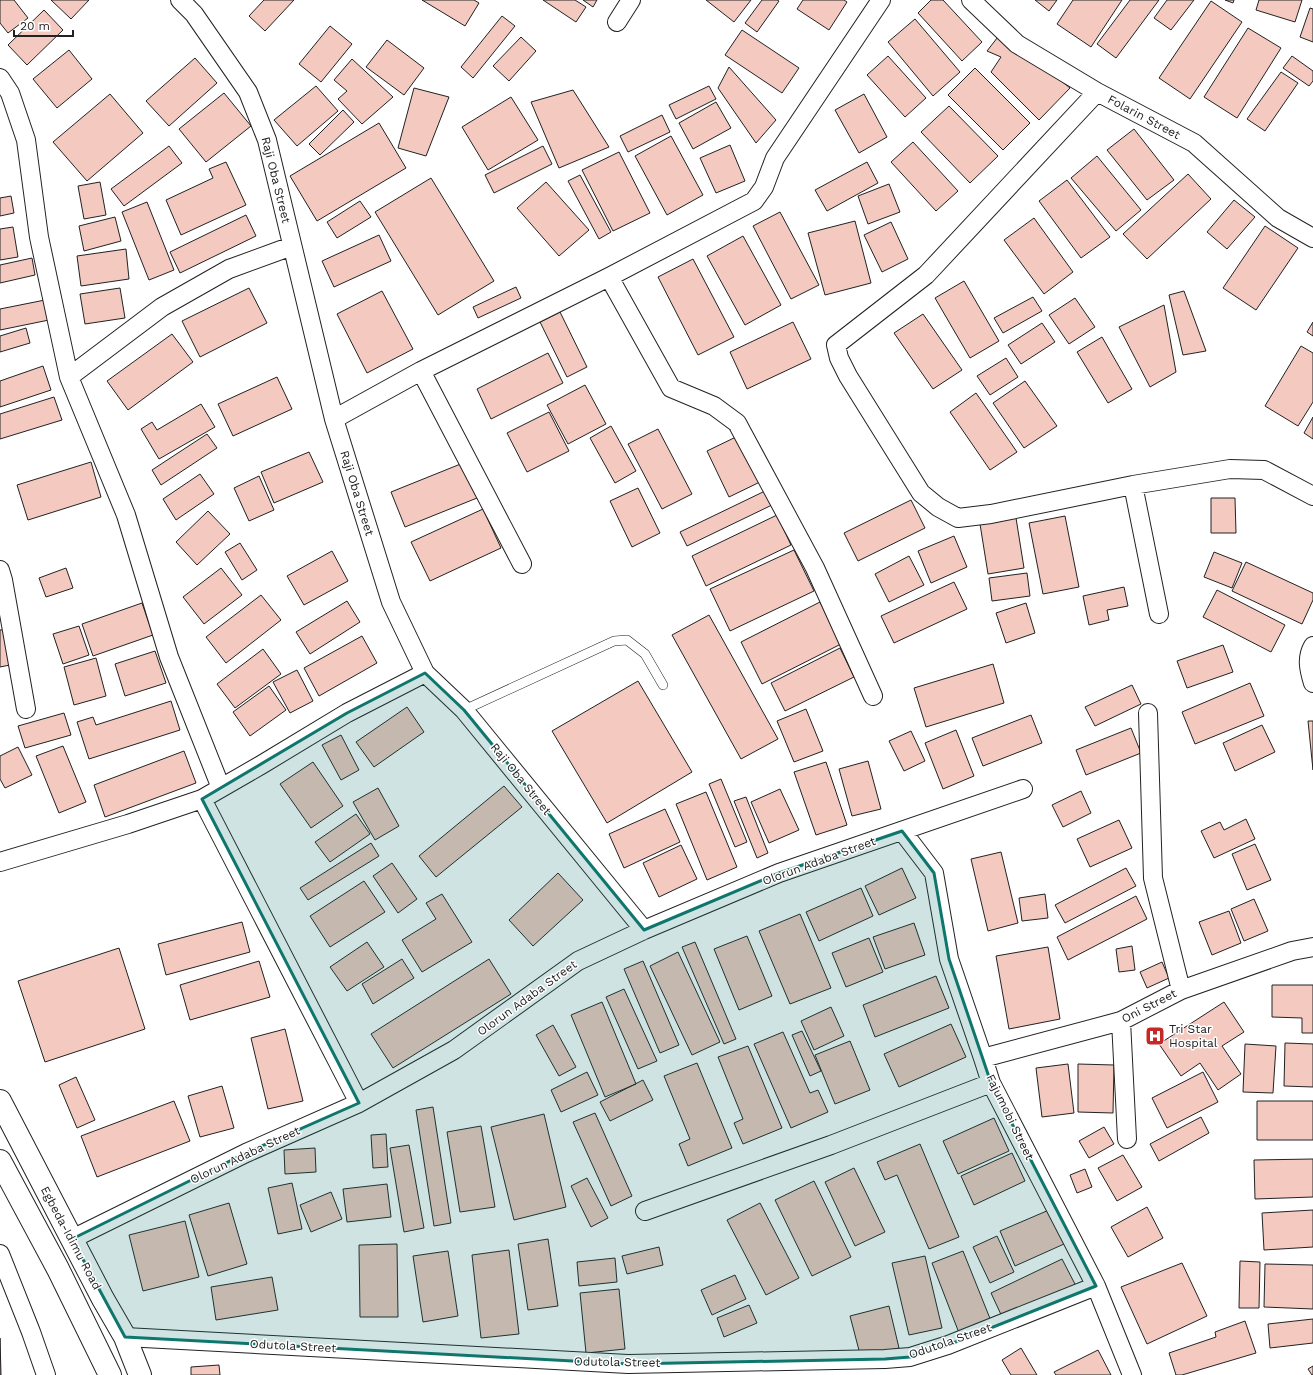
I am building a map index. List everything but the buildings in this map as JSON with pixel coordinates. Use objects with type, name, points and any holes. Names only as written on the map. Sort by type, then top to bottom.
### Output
[{"type":"main road","name":"Egbeda-Idimu Road","points":[[0,1101],[103,1299],[125,1337],[140,1375]]},
{"type":"main road","points":[[0,1161],[58,1269],[110,1375]]},
{"type":"street","name":"Raji Oba Street","points":[[180,0],[194,14],[248,92],[267,140],[334,419],[391,602],[425,673],[464,710],[644,930]]},
{"type":"street","points":[[617,22],[631,0]]},
{"type":"street","points":[[334,419],[421,371],[609,277],[754,201],[764,187],[775,158],[881,0]]},
{"type":"street","name":"Folarin Street","points":[[971,0],[1017,44],[1096,92],[1194,144],[1278,218],[1313,238]]},
{"type":"street","points":[[0,78],[10,93],[26,140],[39,237],[69,377],[126,515],[170,657],[221,788]]},
{"type":"street","points":[[1096,92],[926,275],[836,345],[839,358],[848,376],[921,493],[938,507],[958,518],[991,514],[1134,485],[1230,469],[1264,470],[1313,496]]},
{"type":"street","points":[[69,377],[162,307],[230,269],[292,246]]},
{"type":"street","points":[[609,277],[671,388],[714,406],[737,423],[815,568],[872,696]]},
{"type":"street","points":[[421,371],[522,564]]},
{"type":"street","points":[[1134,485],[1159,614]]},
{"type":"street","points":[[0,570],[26,709]]},
{"type":"street","points":[[1313,646],[1310,651],[1308,667],[1313,683]]},
{"type":"street","points":[[0,862],[128,824],[202,799],[347,713],[425,673]]},
{"type":"street","points":[[1148,713],[1153,878],[1181,990]]},
{"type":"street","name":"Olorun Adaba Street","points":[[72,1240],[246,1153],[359,1102],[454,1050],[578,961],[644,930],[779,873],[1023,789]]},
{"type":"street","points":[[202,799],[359,1102]]},
{"type":"street","name":"Fajumobi Street","points":[[902,831],[934,873],[949,958],[991,1083],[1096,1286],[1132,1375]]},
{"type":"street","name":"Oni Street","points":[[983,1058],[1121,1021],[1181,990],[1292,951],[1313,947]]},
{"type":"street","points":[[1121,1021],[1127,1139]]},
{"type":"street","points":[[645,1211],[831,1145],[991,1083]]},
{"type":"street","points":[[0,1254],[32,1332],[46,1375]]},
{"type":"street","name":"Odutola Street","points":[[125,1337],[628,1364],[885,1359],[910,1357],[948,1345],[1096,1286]]},
{"type":"lane","points":[[464,710],[614,640],[627,640],[646,654],[663,685]]},
{"type":"highlighted area","points":[[425,673],[464,710],[644,930],[779,873],[902,831],[934,873],[949,959],[991,1083],[1096,1286],[948,1345],[910,1357],[885,1359],[628,1364],[125,1337],[72,1239],[246,1153],[359,1103],[202,799],[347,713]]},
{"type":"place","name":"Tri Star Hospital","points":[[1155,1036]]}]
